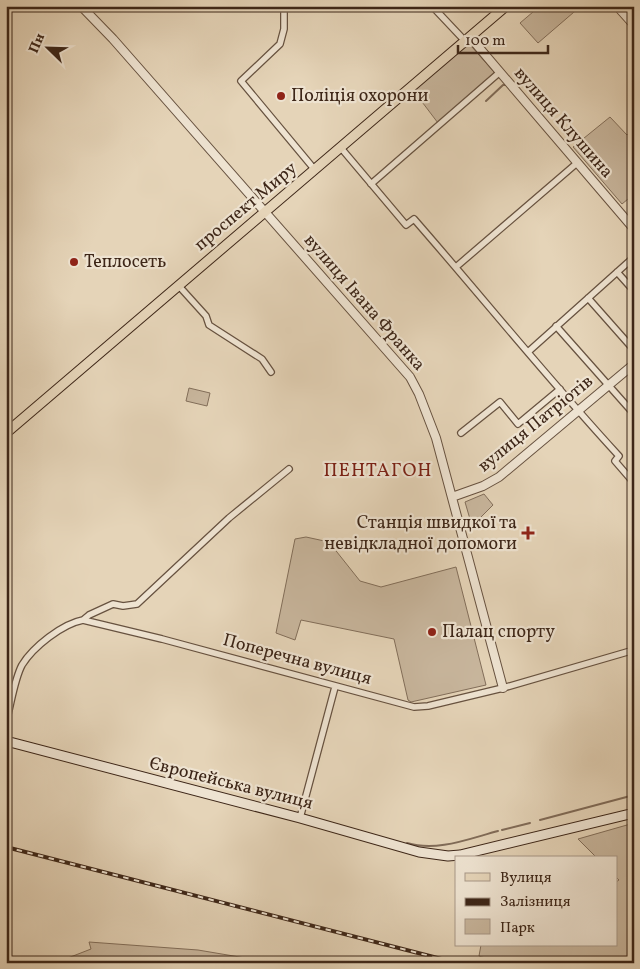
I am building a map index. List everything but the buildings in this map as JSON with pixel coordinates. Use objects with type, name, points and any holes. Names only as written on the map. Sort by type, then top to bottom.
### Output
[{"type":"main road","name":"проспект Миру","points":[[6,433],[506,6]]},
{"type":"main road","name":"Європейська вулиця","points":[[6,741],[300,818],[419,852],[448,856],[460,855],[634,813]]},
{"type":"main road","points":[[166,963],[184,963]]},
{"type":"street","name":"вулиця Івана Франка","points":[[80,6],[113,39],[410,378],[419,394],[436,438],[503,688]]},
{"type":"street","points":[[284,6],[284,29],[280,44],[241,81],[316,170]]},
{"type":"street","points":[[432,6],[467,39]]},
{"type":"street","points":[[618,6],[634,25]]},
{"type":"street","name":"вулиця Клушина","points":[[467,39],[500,72],[634,229]]},
{"type":"street","points":[[371,184],[500,72]]},
{"type":"street","points":[[341,148],[406,225],[414,219],[578,412],[619,456],[614,460],[634,483]]},
{"type":"street","points":[[456,268],[578,163]]},
{"type":"street","points":[[528,352],[634,257]]},
{"type":"street","points":[[617,272],[634,291]]},
{"type":"street","points":[[178,285],[206,316],[210,325],[262,359],[271,372]]},
{"type":"street","points":[[588,298],[634,350]]},
{"type":"street","points":[[556,326],[634,414]]},
{"type":"street","name":"вулиця Патріотів","points":[[452,498],[483,486],[499,477],[634,364]]},
{"type":"street","points":[[461,433],[500,402],[518,424],[560,390]]},
{"type":"street","points":[[6,722],[22,665],[43,641],[71,623],[84,620],[89,615],[113,604],[123,606],[137,604],[222,524],[289,469]]},
{"type":"street","name":"Поперечна вулиця","points":[[84,620],[162,639],[334,687],[414,707],[428,706],[503,688],[634,650]]},
{"type":"street","points":[[300,818],[334,687]]},
{"type":"green space","points":[[540,6],[581,6],[538,43],[520,23]]},
{"type":"green space","points":[[468,44],[494,72],[494,75],[438,123],[413,90]]},
{"type":"green space","points":[[610,117],[627,135],[634,128],[634,194],[622,204],[573,147]]},
{"type":"green space","points":[[189,388],[210,393],[207,406],[186,401]]},
{"type":"green space","points":[[484,494],[493,505],[472,526],[465,502]]},
{"type":"green space","points":[[306,537],[329,542],[360,581],[381,587],[456,567],[486,685],[411,702],[408,700],[394,639],[301,620],[295,640],[276,633],[295,539]]},
{"type":"green space","points":[[634,823],[634,963],[501,963],[479,956],[481,946],[618,946],[618,856],[595,856],[578,839]]},
{"type":"green space","points":[[89,942],[198,950],[275,963],[208,963],[176,958],[146,963],[55,963],[91,949]]},
{"type":"waterway","points":[[396,6],[403,10]]},
{"type":"waterway","points":[[486,101],[503,85],[506,85]]},
{"type":"waterway","points":[[540,820],[634,795]]},
{"type":"waterway","points":[[502,830],[530,823]]},
{"type":"waterway","points":[[407,843],[430,846],[441,845],[464,841],[498,831]]},
{"type":"railway","points":[[6,847],[457,963]]},
{"type":"place","name":"Поліція охорони","points":[[281,96]]},
{"type":"place","name":"Теплосеть","points":[[74,262]]},
{"type":"place","name":"Станція швидкої та невідкладної допомоги","points":[[528,533]]},
{"type":"place","name":"Палац спорту","points":[[432,632]]},
{"type":"district","name":"ПЕНТАГОН","points":[[378,471]]}]
